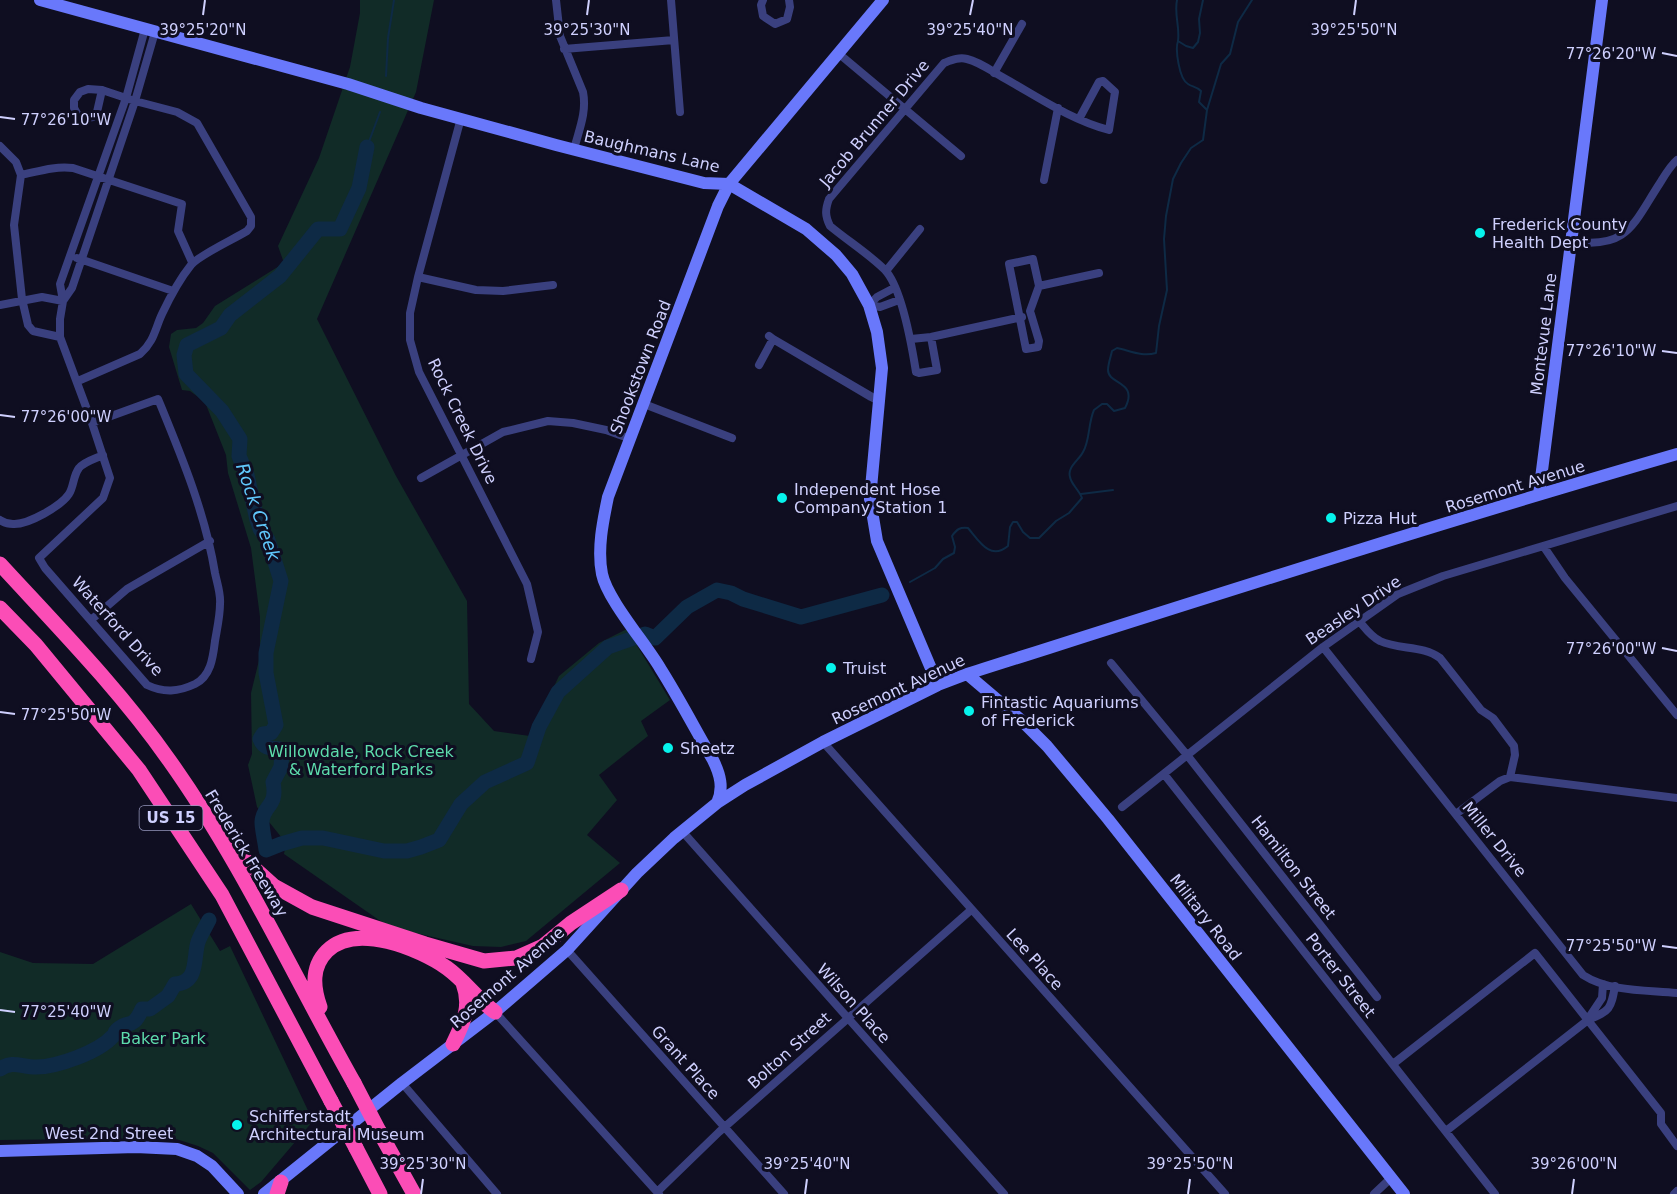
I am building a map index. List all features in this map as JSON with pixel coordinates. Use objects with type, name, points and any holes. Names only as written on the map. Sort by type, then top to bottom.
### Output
[{"type":"highway","name":"Frederick Freeway","points":[[0,564],[99,671],[169,760],[242,875],[414,1194]]},
{"type":"highway","name":"US 15","points":[[0,608],[36,645],[139,770],[222,895],[380,1194]]},
{"type":"highway","points":[[169,760],[197,793],[227,838],[246,861],[274,886],[312,907],[484,961],[516,958],[543,946],[571,923],[621,890]]},
{"type":"highway","points":[[342,1062],[314,989],[315,974],[320,961],[328,950],[348,940],[366,939],[388,942],[432,958],[462,980],[482,1002],[495,1012]]},
{"type":"highway","points":[[425,944],[469,975],[486,995],[495,1012]]},
{"type":"highway","points":[[453,1044],[468,1009],[467,992],[462,980]]},
{"type":"main road","name":"Baughmans Lane","points":[[40,0],[348,84],[574,149],[704,183],[729,184],[806,229],[836,255],[852,274],[869,305],[877,332],[882,368],[875,399],[870,499],[878,541],[938,686]]},
{"type":"main road","name":"Shookstown Road","points":[[720,773],[660,667],[608,590],[602,576],[604,517],[608,497],[718,206],[729,184],[883,0]]},
{"type":"main road","name":"Montevue Lane","points":[[1539,494],[1602,0]]},
{"type":"main road","name":"Rosemont Avenue","points":[[264,1194],[279,1188],[402,1083],[495,1012],[567,950],[621,890],[682,831],[717,803],[745,785],[823,742],[967,674],[1539,494],[1677,454]]},
{"type":"main road","name":"Military Road","points":[[967,674],[1020,719],[1047,746],[1108,819],[1404,1194]]},
{"type":"main road","points":[[720,773],[736,784],[745,785]]},
{"type":"main road","points":[[717,803],[722,792],[720,773]]},
{"type":"main road","name":"West 2nd Street","points":[[0,1150],[147,1147],[177,1149],[197,1156],[212,1166],[238,1194]]},
{"type":"street","points":[[556,0],[564,50],[585,101],[574,149]]},
{"type":"street","points":[[671,0],[680,112]]},
{"type":"street","points":[[763,0],[761,5],[763,16],[775,24],[787,19],[789,0]]},
{"type":"street","points":[[994,72],[1022,24]]},
{"type":"street","name":"Waterford Drive","points":[[63,301],[72,288],[108,180],[150,31]]},
{"type":"street","points":[[564,50],[674,40]]},
{"type":"street","points":[[838,53],[961,156]]},
{"type":"street","name":"Jacob Brunner Drive","points":[[931,337],[937,370],[916,372],[911,339],[900,300],[886,271],[830,226],[825,210],[829,199],[944,63],[953,59],[968,59],[1079,120],[1108,130],[1115,92],[1103,81],[1099,82],[1079,120]]},
{"type":"street","points":[[78,381],[140,354],[148,347],[155,336],[161,316],[173,291],[192,262],[247,231],[251,226],[251,217],[197,123],[177,112],[102,90]]},
{"type":"street","name":"Waterford Drive","points":[[92,423],[158,399],[186,470],[210,541],[220,604],[214,653],[209,670],[201,681],[185,688],[170,692],[157,690],[147,685],[45,568],[39,558],[103,498],[110,478],[78,381],[60,338],[63,301],[60,284],[130,99]]},
{"type":"street","points":[[1044,180],[1058,108]]},
{"type":"street","name":"Rock Creek Drive","points":[[460,118],[418,277],[410,313],[410,340],[419,372],[463,454],[527,584],[538,632],[531,659]]},
{"type":"street","points":[[0,146],[16,162],[21,175],[14,225],[22,300],[28,325],[33,331],[60,338]]},
{"type":"street","points":[[1571,241],[1591,244],[1605,243],[1622,236],[1634,223],[1677,160]]},
{"type":"street","points":[[21,175],[60,166],[99,176],[182,204],[178,231],[192,262]]},
{"type":"street","points":[[886,271],[920,229]]},
{"type":"street","points":[[69,256],[173,291]]},
{"type":"street","points":[[911,339],[1020,319],[1030,311],[1039,286],[1034,259],[1010,264],[1020,319],[1026,350],[1038,347],[1040,341],[1030,311]]},
{"type":"street","points":[[1039,286],[1099,273]]},
{"type":"street","points":[[418,277],[476,290],[503,291],[554,285]]},
{"type":"street","points":[[869,305],[877,297],[894,288]]},
{"type":"street","points":[[0,305],[42,297],[63,301]]},
{"type":"street","points":[[869,305],[880,307],[900,300]]},
{"type":"street","points":[[759,365],[771,338],[875,399]]},
{"type":"street","points":[[644,404],[732,438]]},
{"type":"street","points":[[421,478],[503,432],[548,421],[573,423],[606,430],[631,439]]},
{"type":"street","points":[[0,520],[13,524],[22,522],[54,508],[67,497],[72,489],[78,469],[85,463],[103,455]]},
{"type":"street","name":"Beasley Drive","points":[[1122,807],[1323,647],[1398,594],[1423,583],[1677,506]]},
{"type":"street","points":[[91,620],[127,589],[210,541]]},
{"type":"street","points":[[1544,547],[1565,578],[1677,715]]},
{"type":"street","points":[[1359,621],[1380,641],[1433,653],[1440,658],[1481,710],[1493,718],[1515,746],[1510,777]]},
{"type":"street","name":"Miller Drive","points":[[1323,647],[1583,975],[1604,984],[1677,993]]},
{"type":"street","name":"Hamilton Street","points":[[1111,663],[1187,755],[1377,998]]},
{"type":"street","name":"Lee Place","points":[[823,742],[1225,1194]]},
{"type":"street","name":"Porter Street","points":[[1164,774],[1495,1194]]},
{"type":"street","points":[[1456,814],[1500,781],[1510,777],[1677,798]]},
{"type":"street","name":"Wilson Place","points":[[682,831],[1004,1194]]},
{"type":"street","name":"Bolton Street","points":[[658,1193],[724,1127],[971,910]]},
{"type":"street","name":"Grant Place","points":[[567,950],[784,1194]]},
{"type":"street","points":[[1393,1064],[1535,953],[1661,1113],[1661,1124],[1677,1146]]},
{"type":"street","points":[[1588,1020],[1602,999],[1604,984]]},
{"type":"street","points":[[1446,1131],[1588,1020],[1610,1008],[1615,986]]},
{"type":"street","points":[[495,1012],[658,1193]]},
{"type":"street","points":[[402,1083],[497,1194]]},
{"type":"street","points":[[1374,1194],[1391,1178]]},
{"type":"green space","name":"Willowdale, Rock Creek & Waterford Parks","points":[[360,0],[434,0],[416,92],[317,319],[396,476],[467,601],[469,704],[494,731],[530,736],[559,676],[599,643],[627,629],[670,700],[641,721],[648,736],[599,775],[617,800],[587,835],[620,863],[526,941],[501,947],[473,946],[389,927],[284,854],[286,843],[257,807],[248,765],[252,754],[251,693],[260,656],[260,617],[251,548],[228,473],[226,455],[205,402],[190,391],[182,390],[169,347],[171,334],[177,330],[196,328],[203,323],[215,306],[284,263],[278,246],[319,158],[350,67],[360,13]]},
{"type":"green space","name":"Baker Park","points":[[191,904],[220,951],[230,946],[313,1121],[261,1182],[250,1190],[213,1153],[173,1138],[0,1140],[0,952],[33,963],[93,964]]},
{"type":"waterway","name":"Rock Creek","points":[[386,76],[388,38],[394,0]]},
{"type":"waterway","points":[[1177,0],[1178,41]]},
{"type":"waterway","points":[[1203,0],[1198,42],[1193,48],[1178,41],[1177,50],[1182,76],[1188,84],[1201,91],[1199,102],[1207,110]]},
{"type":"waterway","points":[[910,582],[935,568],[943,559],[954,553],[952,536],[959,529],[968,528],[985,548],[1002,550],[1008,546],[1010,527],[1013,522],[1017,522],[1030,538],[1039,538],[1056,521],[1069,513],[1082,498],[1071,480],[1070,473],[1085,448],[1094,410],[1102,404],[1107,404],[1114,411],[1125,408],[1128,399],[1126,388],[1109,375],[1108,368],[1112,351],[1117,348],[1141,354],[1156,353],[1167,290],[1164,239],[1173,179],[1191,148],[1203,140],[1207,110],[1221,64],[1230,54],[1238,22],[1252,0]]},
{"type":"waterway","name":"Rock Creek","points":[[367,147],[380,112]]},
{"type":"waterway","name":"Rock Creek","points":[[367,147],[359,188],[340,229],[318,229],[280,276],[230,315],[221,328],[187,345],[184,355],[186,374],[222,411],[240,439],[239,456],[247,475],[257,520],[268,540],[281,581],[266,653],[266,673],[276,725],[271,733],[263,734],[260,739],[266,746],[282,751],[281,767],[273,782],[274,797],[262,822],[266,850],[302,838],[323,838],[384,851],[407,851],[439,840],[461,804],[485,782],[527,763],[539,727],[558,692],[608,647],[645,634],[655,638],[687,607],[717,590],[801,617],[882,595]]},
{"type":"waterway","points":[[1081,494],[1113,490]]},
{"type":"waterway","points":[[0,1069],[13,1064],[36,1067],[55,1064],[77,1058],[107,1042],[118,1029],[136,1020],[142,1009],[150,1009],[168,996],[175,984],[183,983],[188,979],[194,969],[198,942],[209,920]]},
{"type":"place","name":"Frederick County Health Dept","points":[[1480,233]]},
{"type":"place","name":"Independent Hose Company Station 1","points":[[782,498]]},
{"type":"place","name":"Pizza Hut","points":[[1331,518]]},
{"type":"place","name":"Truist","points":[[831,668]]},
{"type":"place","name":"Fintastic Aquariums of Frederick","points":[[969,711]]},
{"type":"place","name":"Sheetz","points":[[668,748]]},
{"type":"place","name":"Schifferstadt Architectural Museum","points":[[237,1125]]}]
